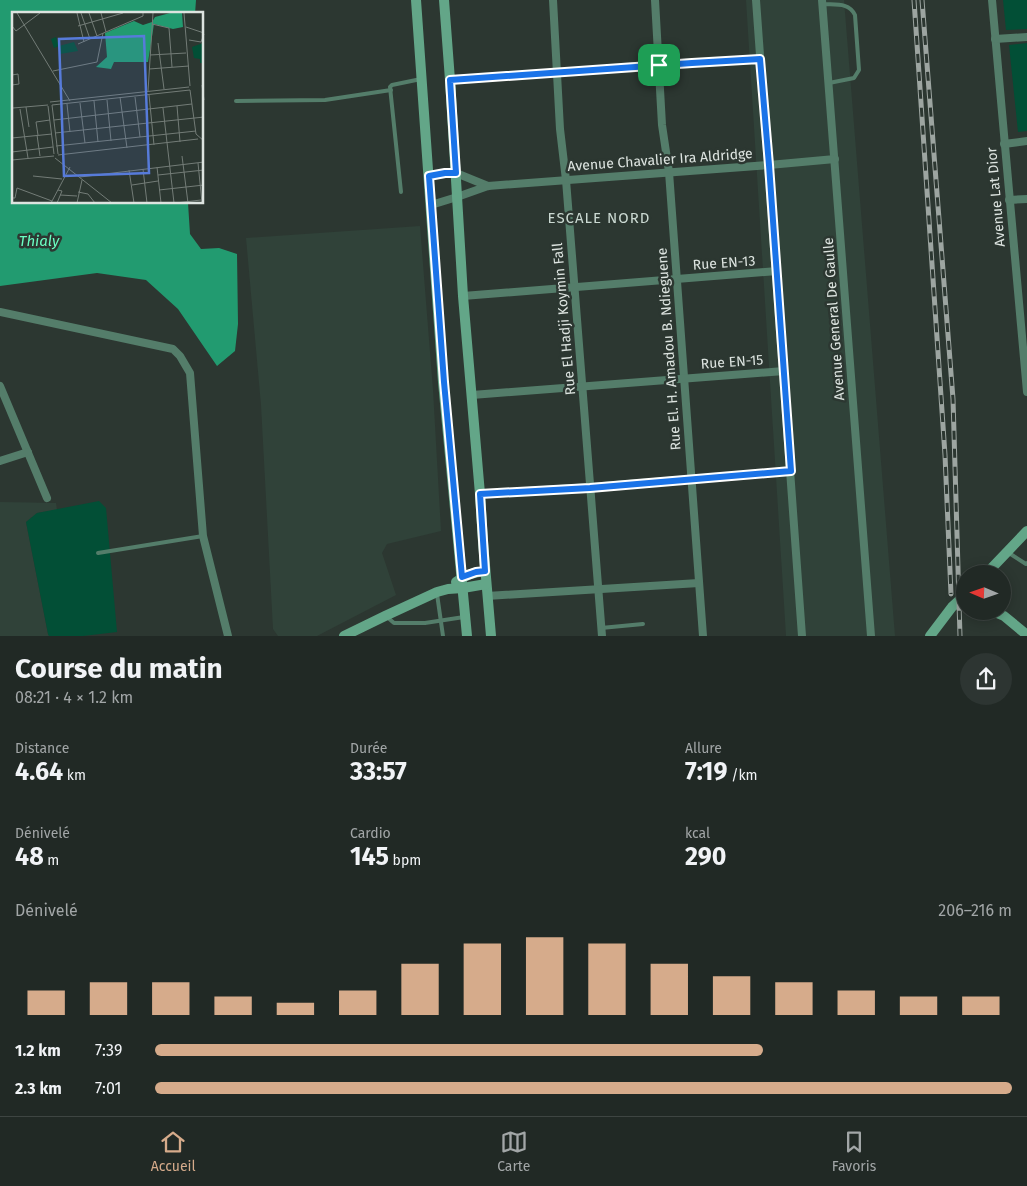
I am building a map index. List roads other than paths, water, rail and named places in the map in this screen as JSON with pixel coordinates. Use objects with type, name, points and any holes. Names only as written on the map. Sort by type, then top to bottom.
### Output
[{"type":"main road","points":[[416,0],[444,382],[467,636]]},
{"type":"main road","points":[[444,0],[463,296],[491,636]]},
{"type":"main road","points":[[995,565],[1027,532]]},
{"type":"main road","points":[[344,636],[448,588],[462,577],[485,571]]},
{"type":"main road","points":[[448,588],[463,588],[486,584]]},
{"type":"main road","points":[[930,636],[956,603]]},
{"type":"main road","points":[[1010,620],[1027,635]]},
{"type":"street","name":"Rue El Hadji Koymin Fall","points":[[553,0],[560,130],[566,180],[601,632]]},
{"type":"street","name":"Rue El. H. Amadou B. Ndieguene","points":[[654,0],[662,124],[669,172],[703,636]]},
{"type":"street","points":[[756,0],[802,636]]},
{"type":"street","name":"Avenue Lat Dior","points":[[992,0],[1027,392]]},
{"type":"street","name":"Avenue General De Gaulle","points":[[822,2],[871,636]]},
{"type":"street","points":[[995,39],[1027,36]]},
{"type":"street","points":[[450,80],[760,59]]},
{"type":"street","points":[[1004,144],[1027,141]]},
{"type":"street","name":"Avenue Chavalier Ira Aldridge","points":[[488,186],[835,159]]},
{"type":"street","points":[[429,176],[456,173],[488,186]]},
{"type":"street","points":[[431,205],[488,186]]},
{"type":"street","points":[[1009,200],[1027,199]]},
{"type":"street","name":"Rue EN-13","points":[[463,296],[776,271]]},
{"type":"street","points":[[0,312],[173,349],[180,356],[190,373],[203,536],[228,636]]},
{"type":"street","name":"Rue EN-15","points":[[472,395],[784,371]]},
{"type":"street","points":[[0,386],[47,498]]},
{"type":"street","points":[[0,410],[9,408]]},
{"type":"street","points":[[0,461],[28,452]]},
{"type":"street","points":[[480,494],[590,488],[791,471]]},
{"type":"street","points":[[488,596],[699,583]]},
{"type":"lane","points":[[822,2],[847,6],[852,9],[856,24],[859,70],[854,78],[828,83]]},
{"type":"lane","points":[[401,192],[390,87],[422,79]]},
{"type":"lane","points":[[236,100],[325,100],[391,90]]},
{"type":"lane","points":[[98,553],[203,536]]},
{"type":"lane","points":[[1007,552],[1027,563]]},
{"type":"lane","points":[[437,592],[443,636]]},
{"type":"lane","points":[[385,616],[394,624],[441,621],[466,617]]},
{"type":"lane","points":[[601,632],[643,624]]},
{"type":"water","name":"Thialy","points":[[0,0],[196,0],[195,12],[12,12],[12,204],[188,204],[190,234],[201,249],[219,248],[237,254],[238,324],[235,351],[217,366],[178,309],[146,280],[97,273],[0,286]]},
{"type":"railway","points":[[914,0],[945,455],[951,594]]},
{"type":"railway","points":[[922,0],[953,399],[960,636]]},
{"type":"district","name":"ESCALE NORD","points":[[599,218]]}]
